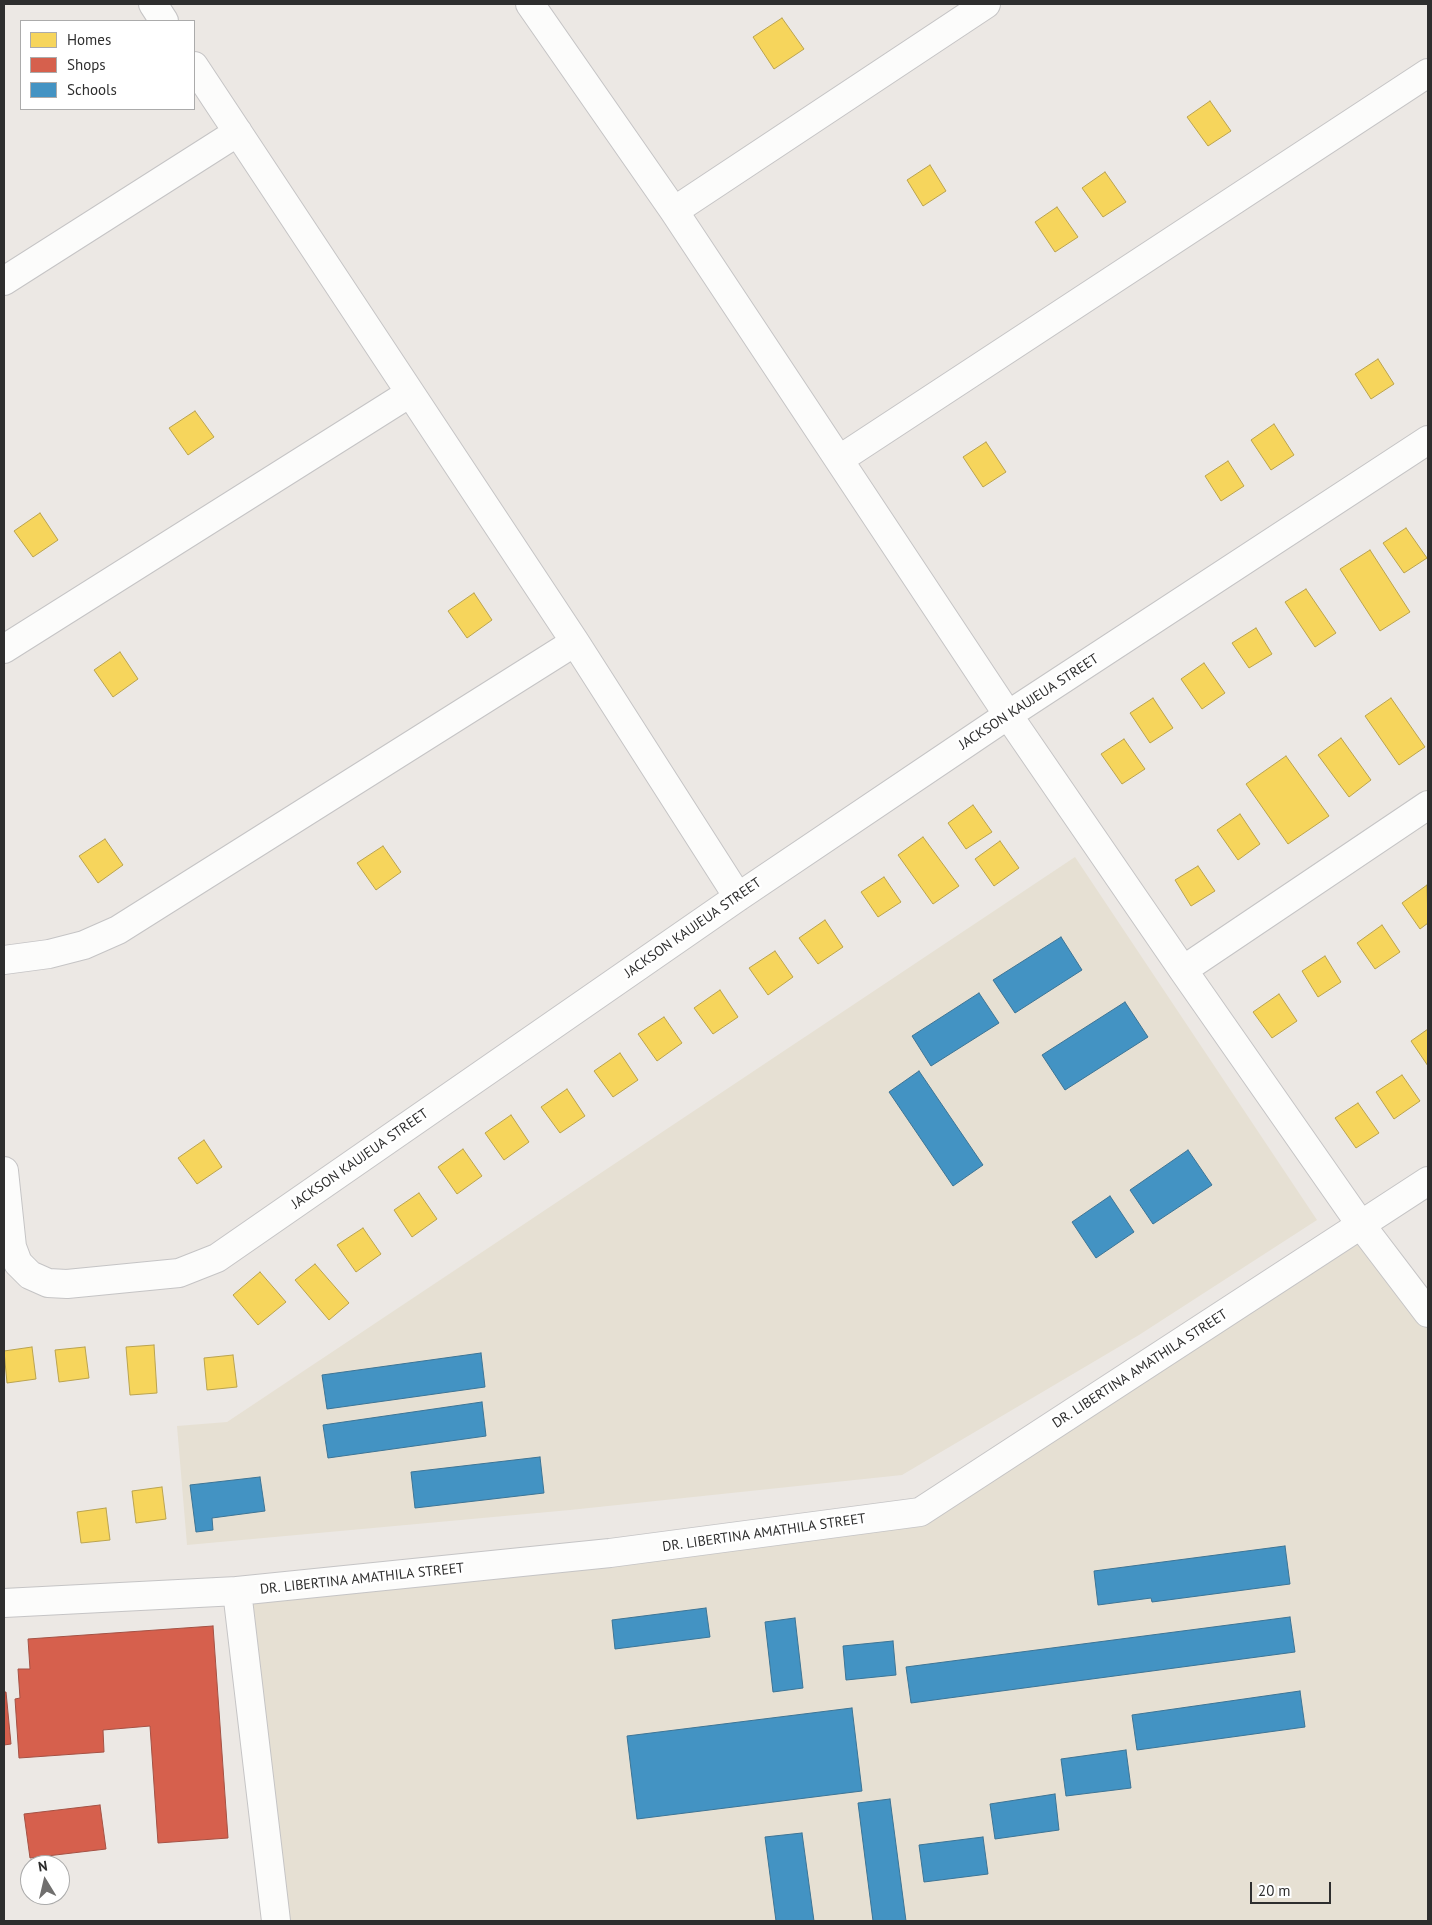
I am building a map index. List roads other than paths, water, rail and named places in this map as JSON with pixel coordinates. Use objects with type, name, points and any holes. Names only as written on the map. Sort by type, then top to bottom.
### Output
[{"type":"street","points":[[153,4],[163,20]]},
{"type":"street","points":[[530,4],[674,211],[1008,715],[1360,1226],[1428,1313]]},
{"type":"street","points":[[674,211],[986,4]]},
{"type":"street","points":[[195,68],[575,642],[738,897]]},
{"type":"street","points":[[840,459],[1428,73]]},
{"type":"street","points":[[4,281],[238,132]]},
{"type":"street","points":[[4,649],[410,393]]},
{"type":"street","name":"JACKSON KAUJEUA STREET","points":[[4,1171],[12,1247],[18,1263],[14,1276],[30,1275],[48,1283],[67,1284],[179,1273],[217,1258],[738,897],[1008,715],[1428,440]]},
{"type":"street","points":[[4,960],[49,954],[84,945],[118,930],[575,642]]},
{"type":"street","points":[[1183,970],[1428,805]]},
{"type":"street","name":"DR. LIBERTINA AMATHILA STREET","points":[[4,1603],[237,1591],[610,1553],[920,1512],[1428,1181]]},
{"type":"street","points":[[237,1591],[276,1921]]}]
